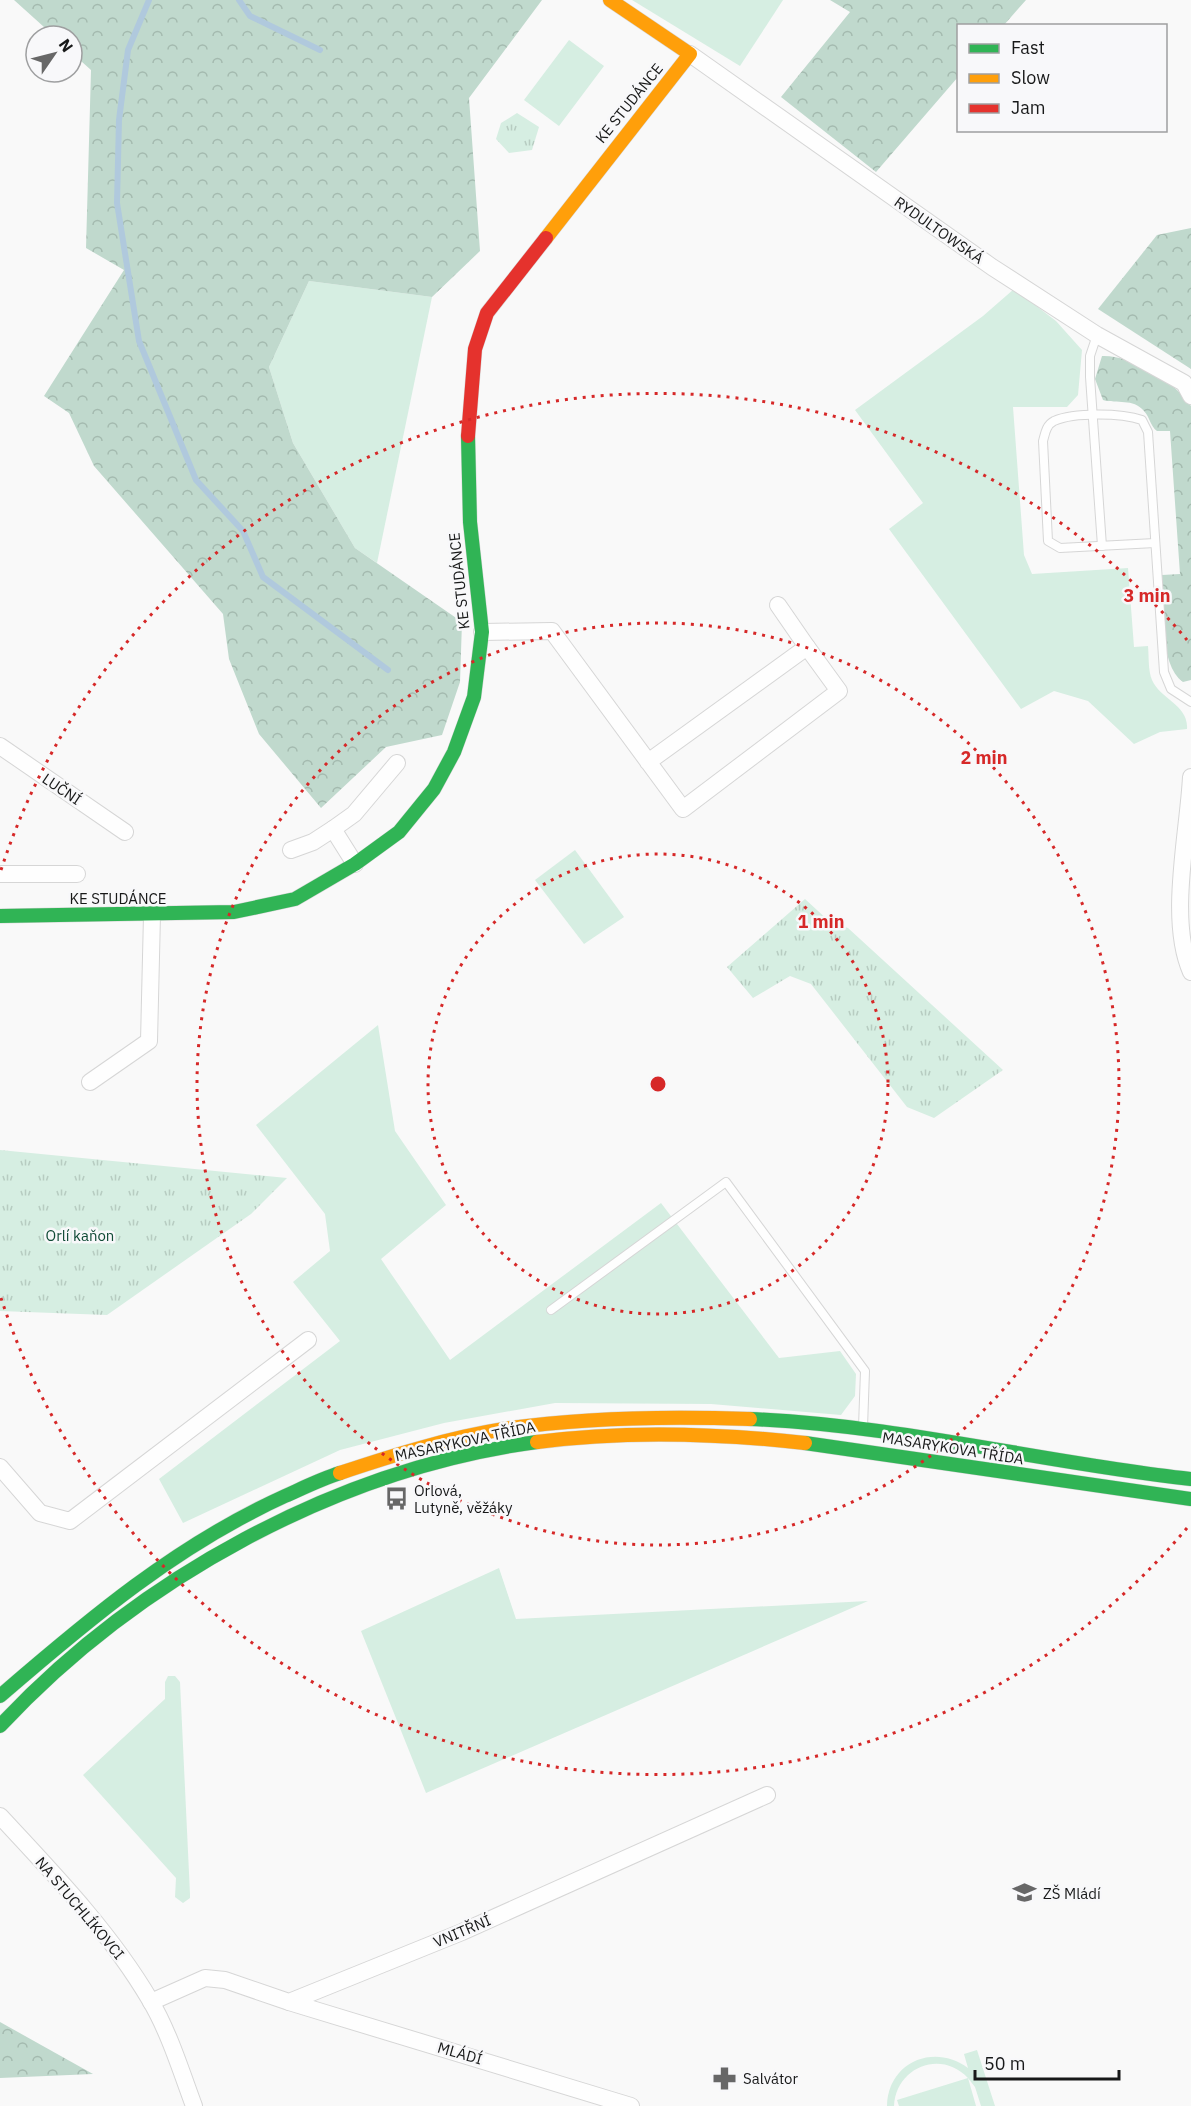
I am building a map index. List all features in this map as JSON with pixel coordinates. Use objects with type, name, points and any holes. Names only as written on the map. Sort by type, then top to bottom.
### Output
[{"type":"street","points":[[610,0],[690,54]]},
{"type":"street","name":"RYDULTOWSKÁ","points":[[690,54],[992,267],[1097,335],[1184,383],[1191,396]]},
{"type":"street","name":"KE STUDÁNCE","points":[[0,916],[234,912],[295,899],[355,864],[399,832],[439,780],[454,752],[474,697],[482,633],[470,522],[468,418],[475,349],[487,313],[690,54]]},
{"type":"street","points":[[482,633],[552,632],[682,809],[839,691],[778,605]]},
{"type":"street","points":[[648,762],[807,647]]},
{"type":"street","name":"LUČNÍ","points":[[0,746],[125,832]]},
{"type":"street","points":[[291,850],[313,842],[354,814],[397,763]]},
{"type":"street","points":[[1191,777],[1180,917],[1183,953],[1191,972]]},
{"type":"street","points":[[333,829],[355,864]]},
{"type":"street","points":[[0,874],[77,874]]},
{"type":"street","points":[[90,1082],[149,1041],[152,915]]},
{"type":"street","points":[[0,1467],[40,1513],[70,1521],[308,1340]]},
{"type":"street","name":"MASARYKOVA TŘÍDA","points":[[0,1696],[112,1600],[193,1544],[286,1495],[375,1458],[504,1427],[594,1417],[676,1414],[736,1416],[863,1429],[1191,1479]]},
{"type":"street","name":"MASARYKOVA TŘÍDA","points":[[0,1726],[106,1630],[172,1580],[278,1520],[397,1472],[508,1446],[621,1434],[728,1436],[861,1451],[1191,1499]]},
{"type":"street","name":"VNITŘNÍ","points":[[289,2002],[462,1932],[766,1795]]},
{"type":"street","name":"NA STUCHLÍKOVCI","points":[[0,1816],[65,1886],[106,1936],[151,2002],[194,2106]]},
{"type":"street","points":[[151,2002],[205,1978],[225,1980],[289,2002]]},
{"type":"street","name":"MLÁDÍ","points":[[289,2002],[631,2106]]},
{"type":"lane","points":[[1097,335],[1090,356],[1102,546]]},
{"type":"lane","points":[[1155,543],[1060,548],[1048,541],[1043,441],[1047,427],[1054,421],[1093,413],[1104,417],[1133,417],[1142,420],[1148,432],[1164,672],[1170,689],[1191,702]]},
{"type":"lane","points":[[551,1310],[726,1182],[865,1371],[861,1451]]},
{"type":"green space","points":[[14,0],[542,0],[469,98],[480,251],[432,297],[309,281],[269,367],[293,443],[355,548],[462,622],[460,682],[442,735],[386,747],[321,808],[259,734],[229,659],[223,614],[94,466],[69,413],[44,396],[124,270],[86,248],[91,70],[84,64],[84,24],[41,24]]},
{"type":"green space","points":[[632,0],[783,0],[740,66]]},
{"type":"green space","points":[[830,0],[1026,0],[1005,24],[957,24],[957,78],[876,172],[781,97],[850,12]]},
{"type":"green space","points":[[569,40],[604,66],[559,126],[524,100]]},
{"type":"green space","points":[[517,113],[539,127],[532,150],[509,153],[496,139],[501,123]]},
{"type":"green space","points":[[1191,228],[1191,369],[1098,309],[1157,235]]},
{"type":"green space","points":[[309,281],[432,297],[377,563],[355,548],[293,443],[269,367]]},
{"type":"green space","points":[[1014,289],[1056,321],[1082,350],[1078,395],[1067,407],[1013,407],[1024,555],[1032,574],[1128,568],[1134,647],[1148,646],[1152,680],[1156,687],[1184,714],[1187,729],[1160,732],[1134,744],[1088,701],[1054,691],[1021,709],[889,529],[923,503],[855,410],[983,316]]},
{"type":"green space","points":[[1102,356],[1127,360],[1152,371],[1164,379],[1191,406],[1191,680],[1183,682],[1175,673],[1169,662],[1164,633],[1162,575],[1180,574],[1170,431],[1157,431],[1146,413],[1135,404],[1103,400],[1095,379]]},
{"type":"green space","points":[[575,850],[624,917],[584,944],[535,880]]},
{"type":"green space","points":[[805,899],[830,922],[848,928],[1003,1070],[934,1118],[907,1107],[811,984],[790,976],[753,998],[727,967]]},
{"type":"green space","points":[[378,1025],[395,1131],[446,1205],[381,1259],[450,1360],[661,1203],[779,1358],[840,1351],[856,1374],[855,1396],[841,1415],[711,1404],[555,1403],[444,1423],[340,1450],[183,1523],[159,1479],[340,1341],[293,1282],[330,1251],[325,1214],[256,1125]]},
{"type":"green space","name":"Orlí kaňon","points":[[0,1150],[287,1178],[251,1214],[107,1315],[0,1311]]},
{"type":"green space","points":[[499,1568],[516,1619],[868,1601],[426,1793],[361,1631]]},
{"type":"green space","points":[[168,1676],[175,1676],[180,1682],[190,1894],[190,1898],[183,1903],[175,1897],[176,1878],[83,1775],[165,1699],[165,1682]]},
{"type":"green space","points":[[0,2022],[93,2074],[0,2078]]},
{"type":"green space","points":[[977,2050],[995,2106],[981,2106],[975,2087],[957,2069],[945,2065],[922,2066],[911,2072],[903,2081],[897,2092],[894,2106],[887,2106],[889,2091],[895,2078],[915,2061],[928,2057],[941,2057],[968,2068],[964,2054]]},
{"type":"green space","points":[[968,2078],[976,2106],[899,2106],[897,2100]]},
{"type":"waterway","points":[[149,0],[128,50],[119,120],[117,203],[139,341],[196,480],[243,531],[263,577],[388,670]]},
{"type":"waterway","points":[[239,0],[250,16],[320,50]]},
{"type":"traffic: fast","points":[[0,916],[234,912],[295,899],[355,864],[399,832],[434,789],[454,752],[474,697],[482,632],[470,522],[468,436]]},
{"type":"traffic: fast","points":[[750,1419],[916,1436],[1081,1464],[1191,1479]]},
{"type":"traffic: fast","points":[[0,1726],[54,1673],[114,1623],[177,1579],[245,1539],[315,1505],[388,1477],[462,1456],[537,1442]]},
{"type":"traffic: fast","points":[[805,1443],[1191,1499]]},
{"type":"traffic: fast","points":[[0,1696],[101,1612],[207,1537],[285,1496],[340,1473]]},
{"type":"traffic: slow","points":[[546,238],[690,54],[610,0]]},
{"type":"traffic: slow","points":[[340,1473],[421,1448],[504,1429],[627,1418],[750,1419]]},
{"type":"traffic: slow","points":[[537,1442],[604,1436],[671,1434],[805,1443]]},
{"type":"traffic: jam","points":[[468,436],[475,349],[487,313],[546,238]]},
{"type":"place","name":"Orlová, Lutyně, věžáky","points":[[396,1499]]},
{"type":"place","name":"ZŠ Mládí","points":[[1025,1893]]},
{"type":"place","name":"Salvátor","points":[[725,2078]]}]
